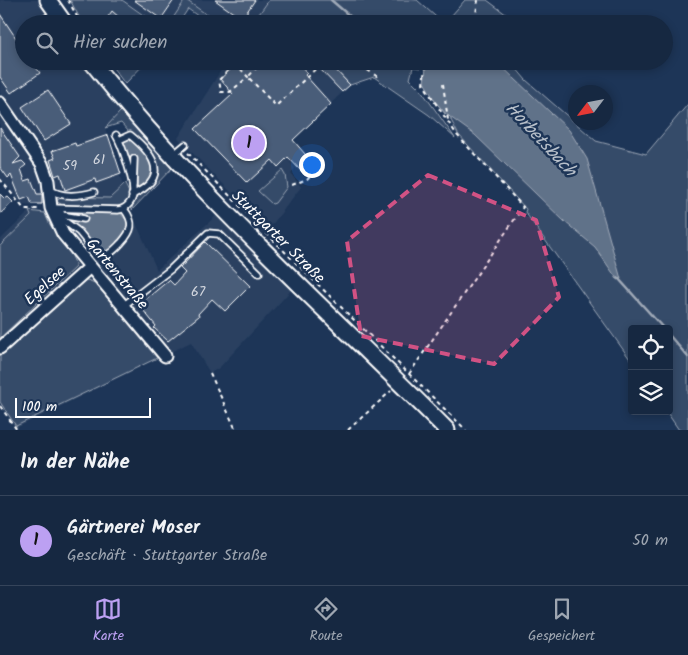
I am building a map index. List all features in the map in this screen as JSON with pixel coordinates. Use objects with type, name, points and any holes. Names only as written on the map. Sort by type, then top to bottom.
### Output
[{"type":"street","name":"Stuttgarter Straße","points":[[98,70],[127,106],[180,149],[252,237],[405,378],[447,430]]},
{"type":"street","name":"Gartenstraße","points":[[0,103],[42,164],[63,234],[165,356]]},
{"type":"street","name":"Egelsee","points":[[0,348],[90,267]]},
{"type":"lane","points":[[132,187],[117,137],[130,135],[150,155],[156,168],[156,174],[146,188],[132,195]]},
{"type":"lane","points":[[124,209],[132,195],[134,159]]},
{"type":"lane","points":[[49,189],[56,194],[83,195],[94,192]]},
{"type":"lane","points":[[57,211],[124,209]]},
{"type":"lane","points":[[57,211],[63,220],[79,232],[92,248],[105,256],[130,233],[132,226],[130,216],[124,209]]},
{"type":"lane","points":[[57,211],[84,219]]},
{"type":"lane","points":[[123,306],[171,269],[208,233],[219,234],[259,273]]},
{"type":"path","points":[[68,0],[76,15]]},
{"type":"path","points":[[475,15],[478,0]]},
{"type":"path","points":[[229,70],[219,80],[221,92],[230,92],[255,70]]},
{"type":"path","points":[[241,70],[276,106],[314,70]]},
{"type":"path","points":[[368,70],[378,77]]},
{"type":"path","points":[[348,430],[405,378],[523,207],[457,135],[423,83],[425,70]]},
{"type":"path","points":[[443,84],[448,120]]},
{"type":"path","points":[[180,149],[405,378],[466,430]]},
{"type":"path","points":[[292,185],[307,179],[312,174],[308,164]]},
{"type":"path","points":[[0,179],[24,209],[57,211]]},
{"type":"path","points":[[0,187],[4,184]]},
{"type":"path","points":[[210,373],[236,430]]},
{"type":"path","points":[[0,406],[17,430]]},
{"type":"highlighted area","points":[[428,175],[536,220],[559,297],[494,364],[361,336],[347,241]]},
{"type":"shaded area","points":[[0,0],[37,0],[49,15],[15,15],[15,70],[89,70],[121,111],[105,128],[131,212],[157,270],[219,213],[295,286],[219,368],[210,373],[191,342],[16,428],[0,406],[0,240],[26,215],[28,210],[53,212],[49,175],[39,150],[0,93]]},
{"type":"shaded area","points":[[70,0],[122,0],[143,15],[78,15]]},
{"type":"shaded area","points":[[123,0],[185,0],[175,15],[144,15]]},
{"type":"shaded area","points":[[186,0],[269,0],[258,15],[207,15]]},
{"type":"shaded area","points":[[186,0],[207,15],[196,15],[188,9],[184,15],[175,15]]},
{"type":"shaded area","points":[[269,0],[417,0],[434,15],[258,15]]},
{"type":"shaded area","points":[[465,0],[487,0],[507,15],[452,15]]},
{"type":"shaded area","points":[[115,70],[138,70],[125,84]]},
{"type":"shaded area","points":[[221,70],[336,70],[350,85],[281,151],[295,168],[291,174],[301,187],[268,230],[178,138]]},
{"type":"shaded area","points":[[336,70],[412,70],[410,79],[421,90],[455,138],[429,115],[374,77],[350,85]]},
{"type":"shaded area","points":[[433,70],[518,70],[526,80],[568,117],[568,130],[583,130],[596,141],[646,154],[688,104],[688,430],[679,430],[669,415],[673,415],[673,325],[628,325],[628,356],[525,212],[526,209],[458,134],[451,120],[444,81],[445,114],[435,101]]},
{"type":"shaded area","points":[[0,111],[32,156],[41,173],[46,206],[22,205],[0,177]]},
{"type":"shaded area","points":[[121,111],[173,167],[132,210],[133,199],[152,183],[157,173],[157,168],[155,161],[121,123],[105,128]]},
{"type":"shaded area","points":[[282,170],[287,187],[275,203],[272,204],[258,191]]},
{"type":"shaded area","points":[[125,184],[130,195],[127,202],[120,206],[64,206],[56,201],[62,197],[110,198]]},
{"type":"shaded area","points":[[29,211],[45,213],[52,228],[72,256],[75,267],[0,338],[0,246],[31,216]]},
{"type":"shaded area","points":[[87,280],[95,283],[157,358],[16,426],[0,402],[0,354],[79,282]]},
{"type":"water","points":[[426,70],[506,70],[569,130],[587,159],[621,279],[617,279],[595,247],[565,222],[475,135],[446,114],[435,101],[424,82]]},
{"type":"water","points":[[130,137],[147,156],[154,168],[151,180],[138,190],[137,180],[132,178],[122,141]]},
{"type":"water","points":[[67,212],[119,212],[128,222],[128,233],[109,251],[99,251],[66,219]]},
{"type":"building","points":[[134,0],[174,0],[164,15],[155,15]]},
{"type":"building","points":[[215,0],[255,0],[245,15],[236,15]]},
{"type":"building","points":[[0,14],[15,36],[15,70],[38,70],[40,73],[11,93],[0,77]]},
{"type":"building","points":[[230,70],[304,70],[307,73],[305,75],[331,104],[293,140],[311,161],[301,171],[288,157],[278,167],[272,160],[247,183],[195,129],[233,94],[220,79]]},
{"type":"building","points":[[321,70],[336,70],[350,85],[342,92]]},
{"type":"building","points":[[48,90],[71,124],[44,141],[22,107]]},
{"type":"building","points":[[0,128],[20,157],[13,164],[22,161],[26,165],[21,169],[25,181],[31,179],[37,194],[42,194],[42,204],[32,204],[29,197],[21,200],[11,175],[8,178],[0,167]]},
{"type":"building","points":[[108,135],[121,174],[96,183],[95,179],[65,190],[60,174],[55,176],[50,160],[55,158],[52,151],[75,143],[76,146]]},
{"type":"building","points":[[0,194],[5,199],[8,197],[13,202],[0,214]]},
{"type":"building","points":[[205,242],[250,286],[225,311],[212,299],[198,314],[199,316],[168,341],[154,328],[156,326],[139,305],[169,280],[174,285],[185,273],[180,268]]},
{"type":"waterway","name":"Horbetsbach","points":[[331,0],[348,15]]},
{"type":"waterway","name":"Horbetsbach","points":[[618,278],[660,325]]},
{"type":"waterway","name":"Horbetsbach","points":[[673,340],[688,357]]},
{"type":"place","name":"Gärtnerei Moser","points":[[249,143]]}]
